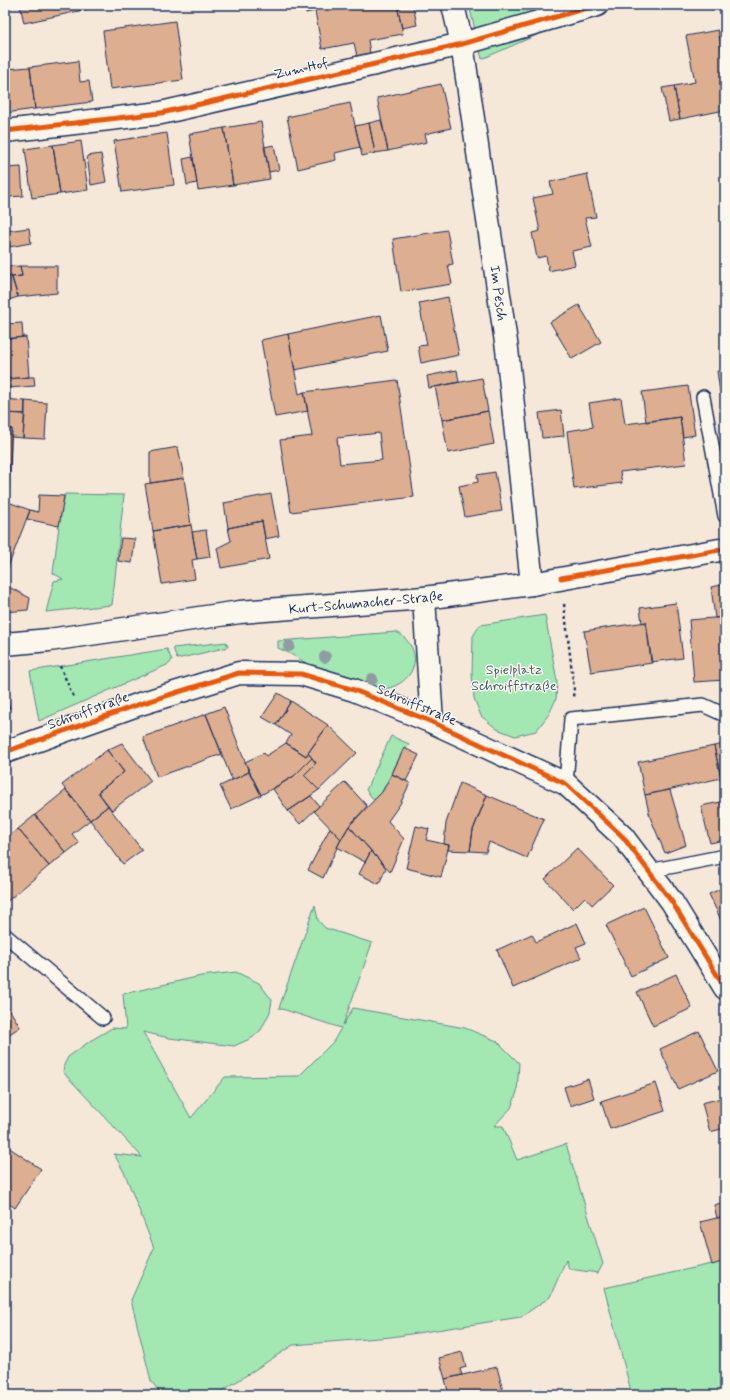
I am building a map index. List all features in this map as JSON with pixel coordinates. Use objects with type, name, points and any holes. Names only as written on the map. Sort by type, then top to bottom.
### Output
[{"type":"street","name":"Im Pesch","points":[[453,5],[462,44],[507,349],[532,584]]},
{"type":"street","name":"Zum Hof","points":[[5,131],[162,113],[462,44],[597,5]]},
{"type":"street","name":"Kurt-Schumacher-Straße","points":[[5,644],[49,640],[240,612],[424,598],[532,584],[725,549]]},
{"type":"street","name":"Schroiffstraße","points":[[424,598],[432,722]]},
{"type":"street","name":"Schroiffstraße","points":[[5,752],[140,704],[239,673],[301,674],[354,690],[432,722],[566,784],[623,837],[672,902],[725,988]]},
{"type":"lane","points":[[703,397],[725,516]]},
{"type":"lane","points":[[566,784],[571,719],[703,705],[725,715]]},
{"type":"lane","points":[[649,871],[725,856]]},
{"type":"lane","points":[[5,935],[104,1018]]},
{"type":"path","points":[[561,578],[574,689],[571,719]]},
{"type":"path","points":[[49,640],[85,724]]},
{"type":"green space","points":[[469,5],[605,5],[482,59]]},
{"type":"green space","points":[[65,494],[124,495],[112,605],[46,612],[54,581],[63,579],[53,573]]},
{"type":"green space","name":"Spielplatz Schroiffstraße","points":[[545,615],[557,681],[556,699],[549,714],[536,731],[515,736],[497,729],[481,716],[474,698],[472,674],[473,636],[480,625]]},
{"type":"green space","points":[[396,632],[405,638],[413,651],[413,666],[410,673],[399,684],[383,689],[371,688],[332,678],[278,648],[278,641]]},
{"type":"green space","points":[[226,642],[228,647],[177,659],[173,648]]},
{"type":"green space","points":[[167,649],[172,660],[169,664],[39,721],[30,671]]},
{"type":"green space","points":[[391,736],[409,744],[406,749],[404,749],[382,792],[374,800],[366,790]]},
{"type":"green space","points":[[315,905],[318,920],[325,928],[372,943],[343,1025],[353,1008],[465,1028],[497,1041],[519,1063],[517,1092],[511,1108],[494,1126],[503,1126],[517,1160],[566,1144],[603,1264],[598,1273],[569,1269],[566,1260],[550,1297],[521,1317],[391,1337],[293,1345],[216,1395],[162,1395],[151,1381],[131,1300],[154,1248],[125,1174],[114,1154],[142,1157],[63,1072],[64,1065],[68,1057],[90,1041],[112,1028],[126,1029],[123,994],[201,976],[236,972],[259,983],[272,1000],[270,1012],[261,1030],[252,1038],[234,1046],[169,1038],[143,1032],[191,1118],[225,1077],[299,1076],[333,1042],[341,1028],[279,1008]]},
{"type":"green space","points":[[725,1261],[725,1395],[632,1395],[604,1288]]},
{"type":"building","points":[[20,5],[87,5],[88,9],[24,23]]},
{"type":"building","points":[[304,5],[397,5],[403,34],[368,40],[370,53],[357,56],[354,43],[322,49],[315,11],[306,13]]},
{"type":"building","points":[[397,5],[413,5],[417,25],[402,28]]},
{"type":"building","points":[[175,21],[183,80],[110,89],[103,31]]},
{"type":"building","points":[[718,30],[725,66],[725,110],[680,119],[674,86],[695,82],[686,36]]},
{"type":"building","points":[[78,61],[80,82],[89,81],[92,102],[35,109],[30,67]]},
{"type":"building","points":[[30,67],[35,109],[5,113],[5,78],[7,78],[6,69]]},
{"type":"building","points":[[441,84],[451,128],[425,134],[427,142],[388,151],[377,98]]},
{"type":"building","points":[[674,86],[680,119],[669,121],[662,88]]},
{"type":"building","points":[[350,103],[360,147],[335,153],[336,160],[298,169],[287,117]]},
{"type":"building","points":[[381,120],[388,151],[375,153],[369,123]]},
{"type":"building","points":[[261,122],[270,179],[233,185],[224,128]]},
{"type":"building","points":[[369,123],[375,153],[362,156],[355,126]]},
{"type":"building","points":[[224,128],[233,185],[198,190],[189,134]]},
{"type":"building","points":[[167,133],[174,185],[122,192],[114,141]]},
{"type":"building","points":[[81,141],[88,190],[60,194],[53,145]]},
{"type":"building","points":[[53,145],[60,194],[32,198],[25,149]]},
{"type":"building","points":[[274,145],[279,170],[269,172],[264,147]]},
{"type":"building","points":[[101,154],[106,182],[91,185],[87,156]]},
{"type":"building","points":[[193,157],[197,183],[187,185],[183,159]]},
{"type":"building","points":[[21,167],[23,196],[9,197],[6,168]]},
{"type":"building","points":[[587,174],[596,217],[585,218],[592,247],[572,251],[575,265],[549,271],[546,256],[537,258],[532,233],[540,231],[533,198],[553,194],[550,182]]},
{"type":"building","points":[[29,228],[31,243],[9,247],[6,231]]},
{"type":"building","points":[[447,230],[453,264],[448,265],[452,284],[401,292],[393,239]]},
{"type":"building","points":[[20,266],[57,266],[57,293],[18,297],[12,277],[22,276]]},
{"type":"building","points":[[20,266],[22,276],[11,276],[5,278],[5,267]]},
{"type":"building","points":[[11,276],[18,297],[5,301],[5,278]]},
{"type":"building","points":[[448,297],[459,355],[421,363],[418,346],[427,345],[419,303]]},
{"type":"building","points":[[579,305],[601,342],[572,359],[550,322]]},
{"type":"building","points":[[381,315],[388,351],[295,370],[288,334]]},
{"type":"building","points":[[22,323],[23,337],[5,339],[5,324]]},
{"type":"building","points":[[288,334],[299,394],[304,392],[308,411],[275,417],[261,340]]},
{"type":"building","points":[[26,337],[29,377],[5,379],[5,339]]},
{"type":"building","points":[[457,370],[459,382],[429,388],[427,376]]},
{"type":"building","points":[[725,370],[725,392],[720,392],[717,371]]},
{"type":"building","points":[[34,377],[35,386],[8,388],[7,379]]},
{"type":"building","points":[[482,378],[488,411],[442,420],[435,387]]},
{"type":"building","points":[[397,380],[414,497],[291,512],[280,440],[312,436],[304,392]],"holes":[[[379,433],[382,460],[340,464],[337,438]]]},
{"type":"building","points":[[688,386],[695,435],[683,437],[680,417],[646,422],[642,392]]},
{"type":"building","points":[[621,398],[625,424],[680,417],[686,464],[620,472],[622,483],[574,489],[567,431],[593,427],[589,403]]},
{"type":"building","points":[[5,399],[25,401],[25,414],[5,413]]},
{"type":"building","points":[[25,401],[47,403],[45,439],[23,438]]},
{"type":"building","points":[[561,410],[564,436],[542,438],[539,413]]},
{"type":"building","points":[[488,411],[494,444],[448,453],[442,420]]},
{"type":"building","points":[[5,413],[25,414],[23,438],[11,437],[12,429],[5,429]]},
{"type":"building","points":[[5,429],[12,429],[8,502],[5,501]]},
{"type":"building","points":[[178,447],[184,478],[150,483],[150,452]]},
{"type":"building","points":[[495,472],[502,511],[465,517],[459,486],[478,482],[477,475]]},
{"type":"building","points":[[184,478],[191,525],[153,531],[145,484]]},
{"type":"building","points":[[271,494],[279,536],[265,539],[262,521],[228,528],[224,503]]},
{"type":"building","points":[[39,495],[64,496],[59,526],[27,519],[30,510],[38,512]]},
{"type":"building","points":[[8,502],[30,510],[5,575],[5,508]]},
{"type":"building","points":[[262,521],[269,559],[221,568],[217,548],[231,541],[228,528]]},
{"type":"building","points":[[191,525],[197,559],[192,560],[195,579],[162,584],[153,531]]},
{"type":"building","points":[[206,530],[210,557],[197,559],[192,532]]},
{"type":"building","points":[[121,538],[135,539],[132,563],[118,561]]},
{"type":"building","points":[[5,585],[30,598],[28,610],[5,612]]},
{"type":"building","points":[[722,585],[725,617],[715,618],[711,587]]},
{"type":"building","points":[[676,603],[683,658],[651,662],[646,622],[642,623],[640,608]]},
{"type":"building","points":[[725,617],[725,680],[694,682],[689,620]]},
{"type":"building","points":[[646,622],[652,663],[591,672],[584,631]]},
{"type":"building","points":[[5,690],[10,708],[5,710]]},
{"type":"building","points":[[278,693],[291,701],[276,725],[262,717]]},
{"type":"building","points":[[291,701],[328,725],[306,756],[286,743],[291,735],[276,725]]},
{"type":"building","points":[[224,707],[249,772],[232,780],[206,714]]},
{"type":"building","points":[[206,714],[222,754],[157,777],[143,737]]},
{"type":"building","points":[[328,725],[357,753],[319,790],[304,775],[316,763],[308,753]]},
{"type":"building","points":[[122,743],[151,781],[112,810],[98,792],[124,772],[107,750]]},
{"type":"building","points":[[286,743],[306,756],[308,753],[312,758],[294,776],[261,795],[245,762],[264,753],[266,756]]},
{"type":"building","points":[[725,744],[725,777],[721,778],[714,746]]},
{"type":"building","points":[[714,746],[721,778],[645,795],[638,762]]},
{"type":"building","points":[[404,748],[419,755],[406,781],[392,774]]},
{"type":"building","points":[[107,750],[124,772],[98,792],[108,806],[90,820],[62,785]]},
{"type":"building","points":[[312,758],[316,763],[304,775],[319,790],[288,811],[273,789],[294,776]]},
{"type":"building","points":[[249,772],[261,795],[231,809],[220,786]]},
{"type":"building","points":[[392,774],[410,783],[400,804],[388,821],[404,839],[390,872],[349,826],[382,792]]},
{"type":"building","points":[[345,782],[367,806],[349,826],[341,839],[314,811]]},
{"type":"building","points":[[460,783],[487,795],[473,830],[470,851],[448,850],[449,845],[444,844],[446,823]]},
{"type":"building","points":[[66,790],[90,820],[72,834],[79,843],[66,853],[35,815]]},
{"type":"building","points":[[670,790],[686,845],[665,853],[650,817],[645,795]]},
{"type":"building","points":[[487,795],[544,819],[527,858],[489,842],[486,852],[470,851],[473,830]]},
{"type":"building","points":[[311,796],[319,806],[300,824],[288,811]]},
{"type":"building","points":[[725,801],[725,840],[710,843],[701,806]]},
{"type":"building","points":[[108,806],[142,850],[123,864],[90,820]]},
{"type":"building","points":[[35,815],[66,853],[49,866],[18,829]]},
{"type":"building","points":[[349,826],[371,851],[365,862],[337,847]]},
{"type":"building","points":[[416,826],[429,829],[426,840],[449,845],[441,877],[406,868]]},
{"type":"building","points":[[330,828],[341,839],[323,878],[308,870]]},
{"type":"building","points":[[18,829],[49,866],[5,903],[5,839]]},
{"type":"building","points":[[577,848],[613,885],[592,905],[585,897],[573,909],[545,879]]},
{"type":"building","points":[[371,851],[386,868],[379,884],[359,874]]},
{"type":"building","points":[[725,887],[725,929],[709,894]]},
{"type":"building","points":[[644,907],[669,958],[631,976],[606,925]]},
{"type":"building","points":[[577,923],[586,943],[576,947],[581,958],[513,988],[497,950],[532,934],[536,942]]},
{"type":"building","points":[[676,974],[692,1008],[653,1026],[637,992]]},
{"type":"building","points":[[5,1002],[20,1027],[5,1037]]},
{"type":"building","points":[[699,1031],[718,1071],[678,1089],[660,1049]]},
{"type":"building","points":[[588,1079],[594,1098],[570,1106],[564,1087]]},
{"type":"building","points":[[656,1083],[665,1111],[610,1129],[601,1101]]},
{"type":"building","points":[[725,1097],[725,1128],[710,1132],[702,1103]]},
{"type":"building","points":[[5,1145],[41,1169],[15,1208],[5,1201]]},
{"type":"building","points":[[722,1190],[725,1190],[725,1202]]},
{"type":"building","points":[[725,1202],[725,1216],[717,1218],[714,1205]]},
{"type":"building","points":[[725,1216],[725,1261],[712,1265],[700,1222]]},
{"type":"building","points":[[462,1352],[466,1367],[460,1369],[462,1375],[445,1379],[439,1358]]},
{"type":"building","points":[[497,1367],[504,1395],[449,1395],[445,1379]]},
{"type":"building","points":[[541,1389],[543,1395],[517,1395],[517,1394]]},
{"type":"cycle path","points":[[5,131],[161,113],[462,44],[597,5]]},
{"type":"cycle path","points":[[561,578],[725,549]]},
{"type":"cycle path","points":[[5,752],[140,704],[239,673],[301,674],[354,690],[432,722],[566,784],[623,837],[672,902],[725,988]]}]
